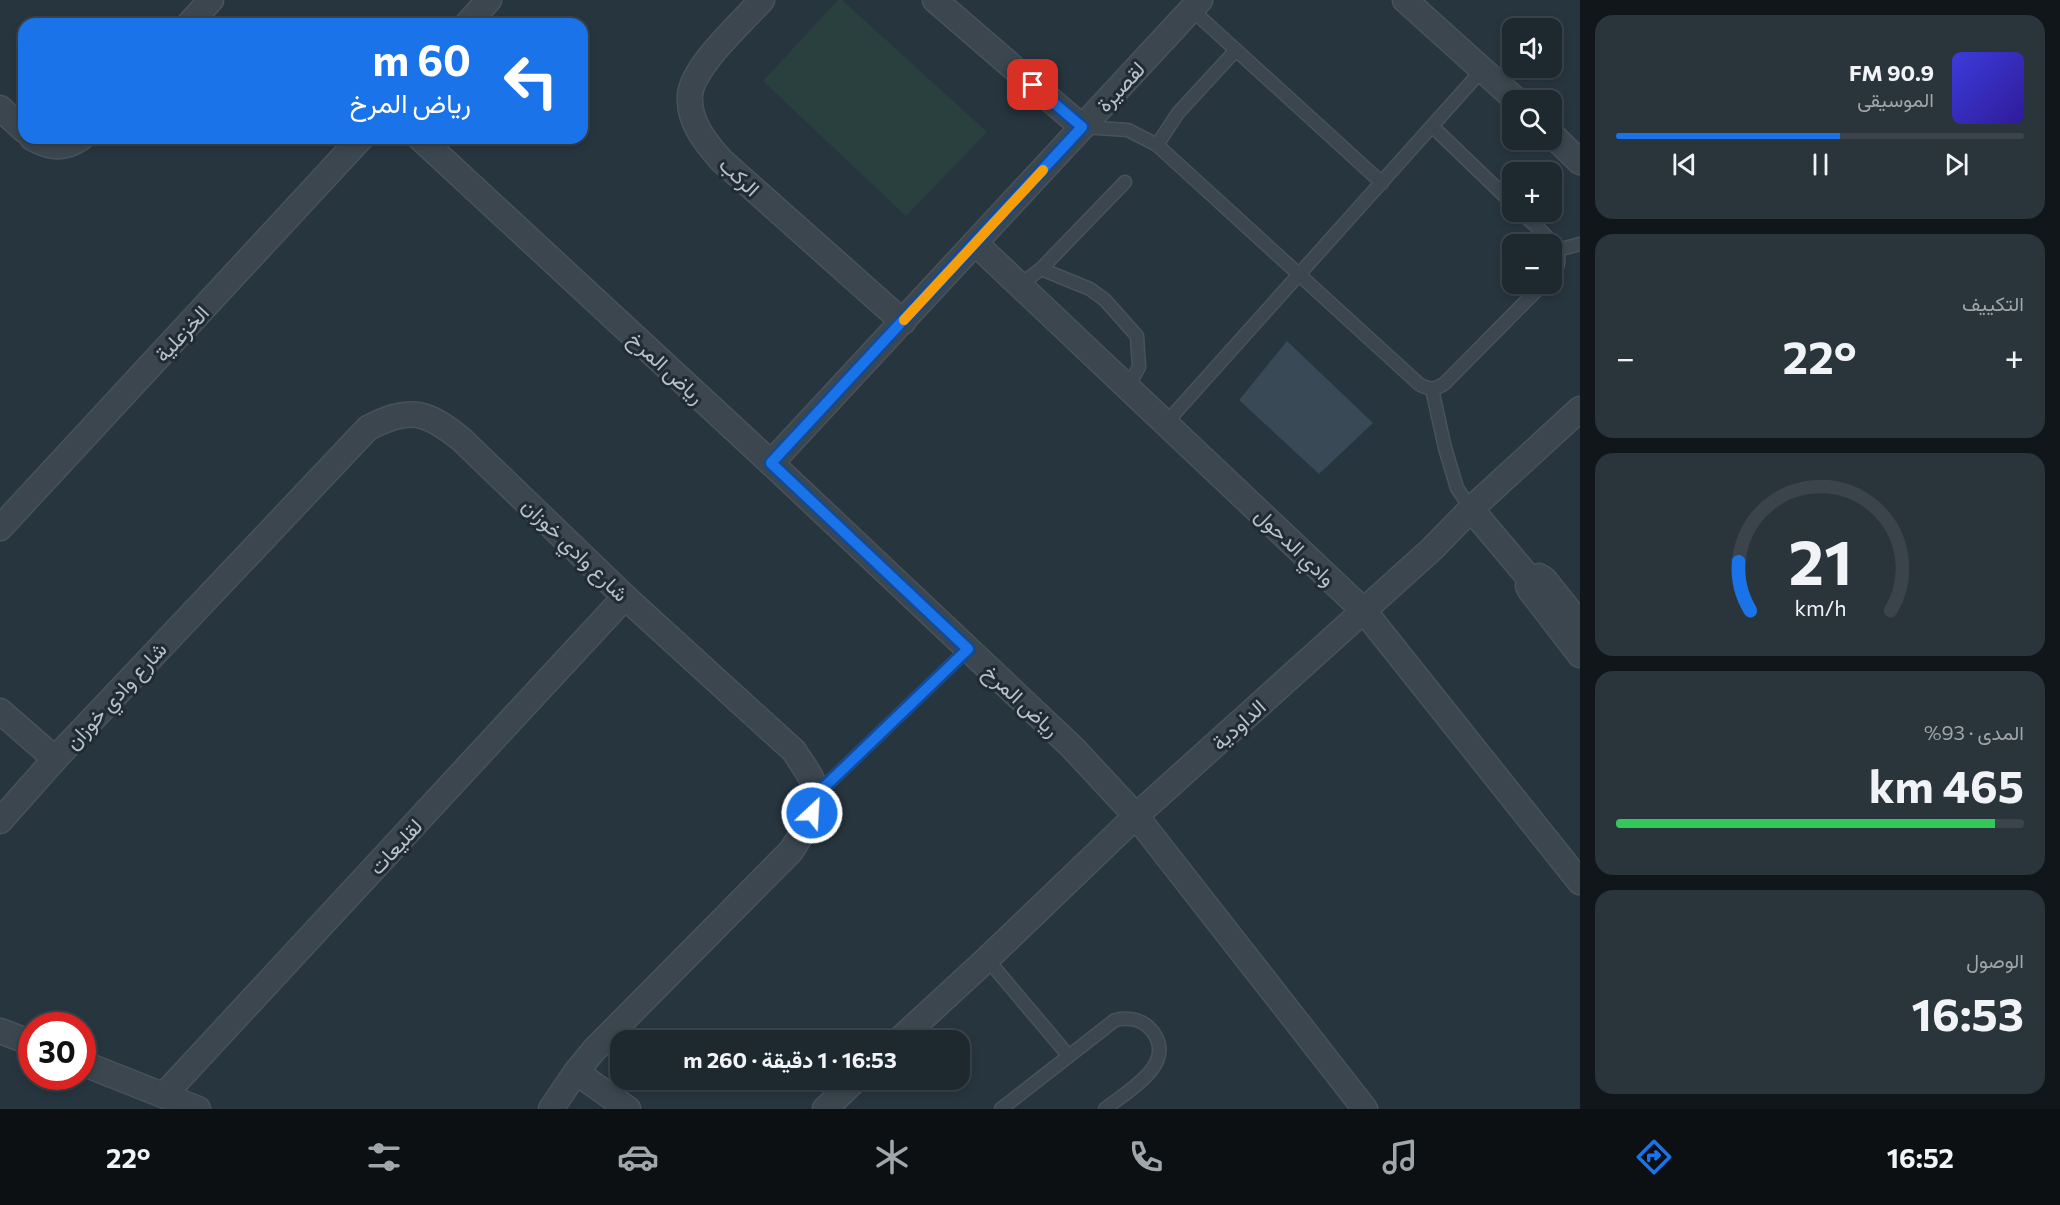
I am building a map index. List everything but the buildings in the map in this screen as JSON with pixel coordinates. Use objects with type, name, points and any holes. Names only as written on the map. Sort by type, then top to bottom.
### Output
[{"type":"street","points":[[194,18],[211,0]]},
{"type":"street","points":[[472,18],[489,0]]},
{"type":"street","name":"الركب","points":[[762,0],[699,69],[690,94],[693,119],[705,142],[721,160],[903,322]]},
{"type":"street","points":[[935,0],[1082,127]]},
{"type":"street","points":[[1405,0],[1505,90]]},
{"type":"street","name":"لقصيرة","points":[[771,463],[1195,5]]},
{"type":"street","points":[[0,108],[18,124]]},
{"type":"street","points":[[42,144],[60,148],[68,144]]},
{"type":"street","name":"الخزعلية","points":[[1,526],[355,144]]},
{"type":"street","name":"رياض المرخ","points":[[426,144],[771,463],[1073,748],[1136,816],[1365,1109]]},
{"type":"street","points":[[1562,145],[1580,162]]},
{"type":"street","name":"وادي الدحول","points":[[975,243],[1021,284],[1364,611],[1580,882]]},
{"type":"street","name":"الداودية","points":[[910,1030],[1136,816],[1432,549],[1471,509],[1580,409]]},
{"type":"street","name":"شارع وادي خوزان","points":[[0,821],[55,759],[368,428],[392,416],[415,414],[440,422],[461,439],[625,597],[794,752],[808,772],[816,795]]},
{"type":"street","points":[[1471,509],[1530,579]]},
{"type":"street","points":[[1580,624],[1544,579],[1536,576],[1530,579],[1528,586],[1530,590],[1580,655]]},
{"type":"street","name":"لقليعات","points":[[164,1095],[625,597]]},
{"type":"street","name":"شارع وادي خوزان","points":[[0,711],[55,759]]},
{"type":"street","points":[[551,1109],[576,1072],[633,1008],[790,851],[804,832],[816,795]]},
{"type":"street","points":[[0,1031],[18,1038]]},
{"type":"street","points":[[96,1068],[198,1109]]},
{"type":"street","points":[[576,1072],[628,1109]]},
{"type":"street","points":[[825,1109],[845,1090]]},
{"type":"lane","points":[[1195,5],[1236,50],[1382,183]]},
{"type":"lane","points":[[1157,145],[1178,113],[1236,50]]},
{"type":"lane","points":[[1166,423],[1483,69]]},
{"type":"lane","points":[[1432,126],[1502,193]]},
{"type":"lane","points":[[1082,127],[1128,130],[1157,145],[1425,388],[1432,389],[1445,383],[1533,294]]},
{"type":"lane","points":[[1021,284],[1041,269],[1125,182]]},
{"type":"lane","points":[[1531,222],[1544,234]]},
{"type":"lane","points":[[1562,249],[1580,244]]},
{"type":"lane","points":[[1041,269],[1090,289],[1105,300],[1137,336],[1139,367],[1128,387]]},
{"type":"lane","points":[[1432,389],[1445,448],[1457,488],[1471,509]]},
{"type":"lane","points":[[816,795],[968,649]]},
{"type":"lane","points":[[987,959],[1068,1056]]},
{"type":"lane","points":[[1001,1109],[1115,1020],[1127,1018],[1139,1020],[1156,1036],[1160,1048],[1158,1060],[1153,1071],[1105,1109]]},
{"type":"green space","points":[[838,0],[842,0],[987,132],[906,216],[763,81]]},
{"type":"slow traffic","points":[[904,320],[1043,170]]},
{"type":"route","points":[[812,813],[816,795],[968,649],[771,463],[1082,127],[1033,85]]}]
